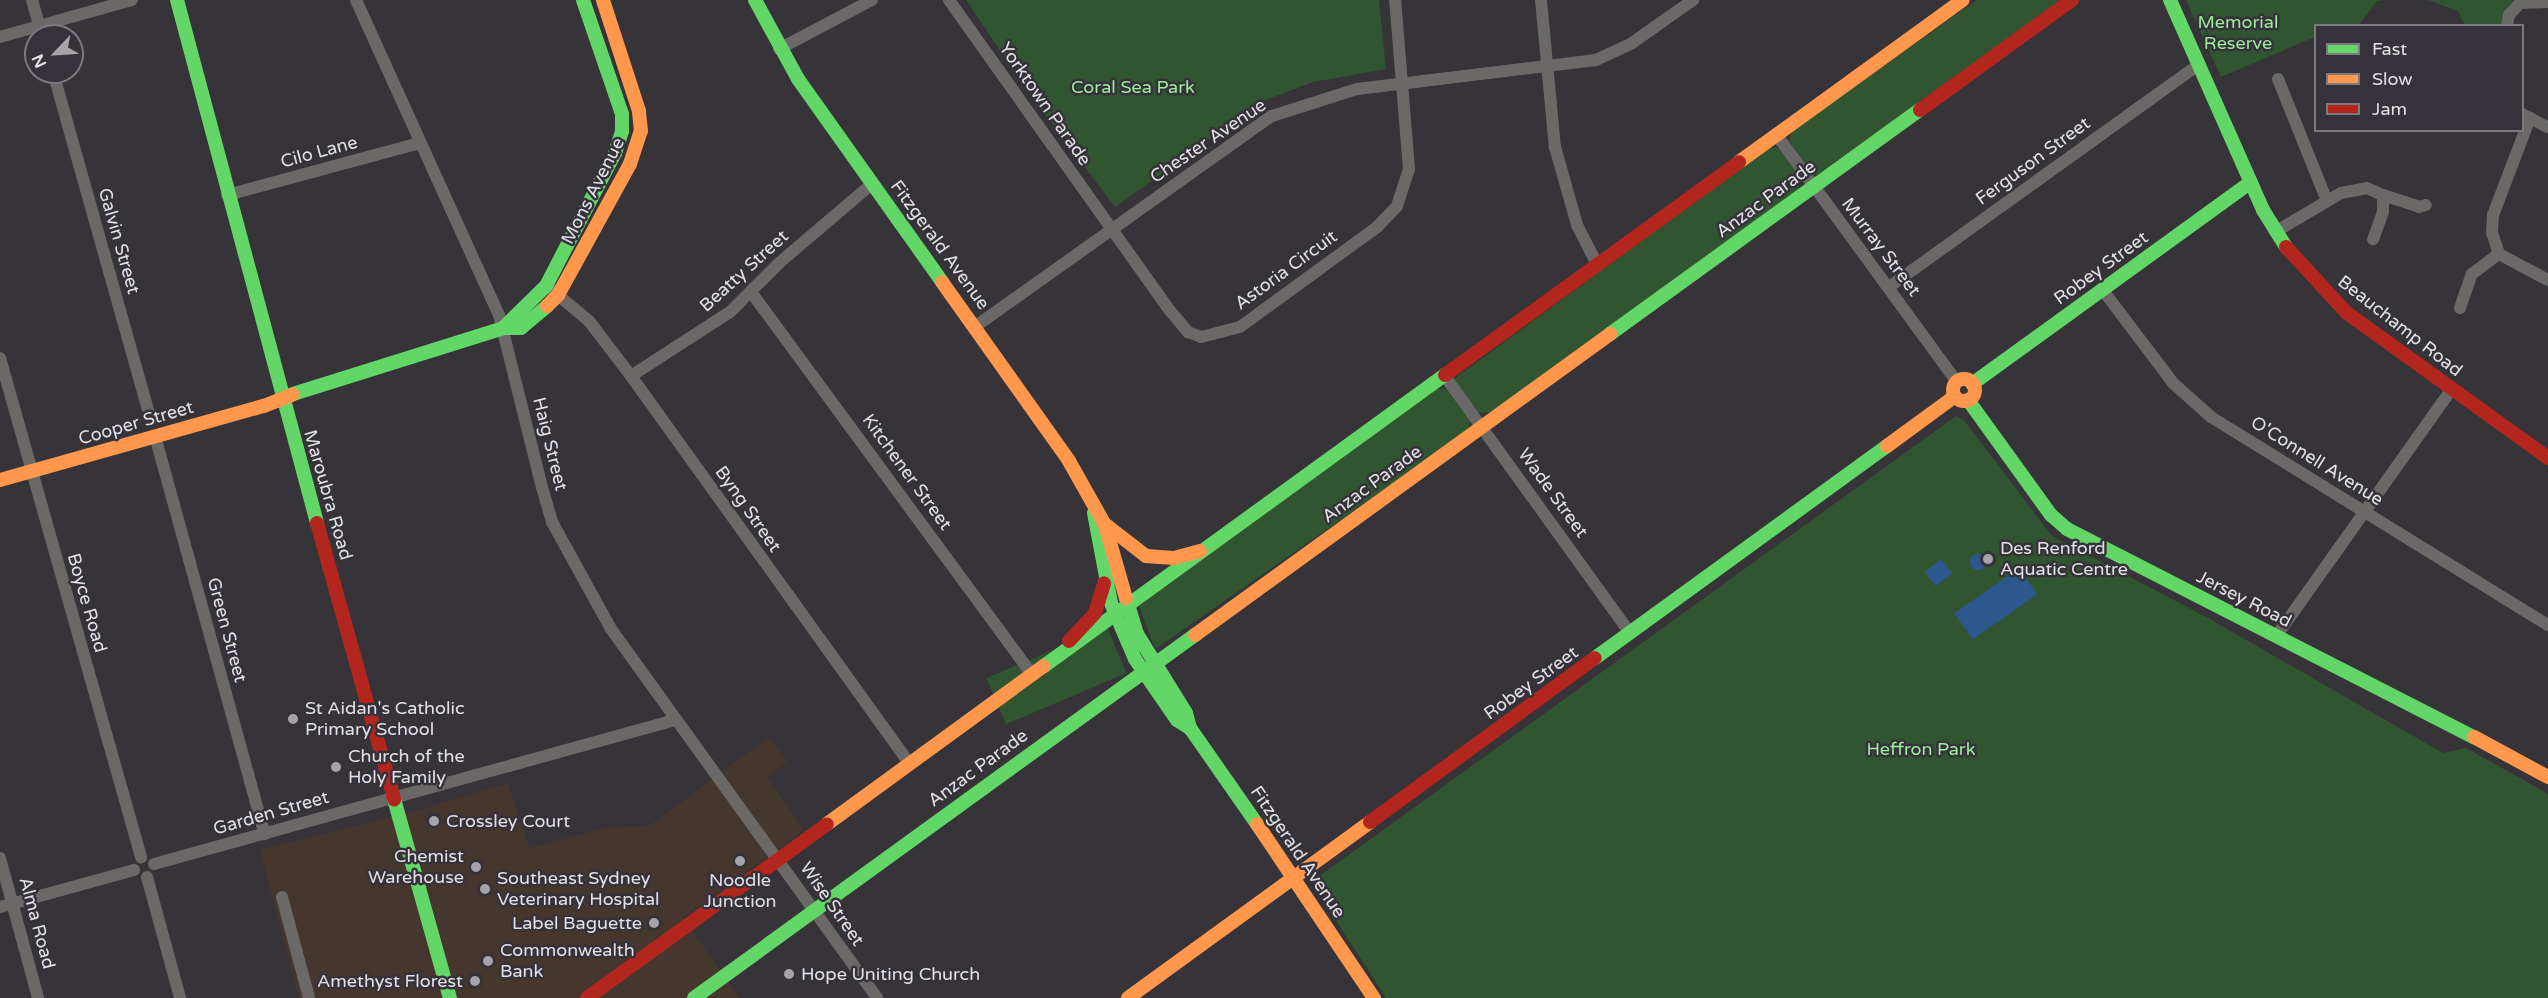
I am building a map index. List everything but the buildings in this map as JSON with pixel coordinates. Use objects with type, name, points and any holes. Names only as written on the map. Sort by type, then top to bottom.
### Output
[{"type":"main road","name":"Maroubra Road","points":[[177,0],[282,400],[450,998]]},
{"type":"main road","name":"Mons Avenue","points":[[503,328],[546,286],[615,153],[622,131],[622,114],[583,0]]},
{"type":"main road","name":"Mons Avenue","points":[[282,400],[303,389],[503,328],[520,328],[534,320],[558,295],[630,164],[641,131],[639,111],[603,0]]},
{"type":"main road","name":"Fitzgerald Avenue","points":[[755,0],[779,49],[1069,461],[1095,512],[1105,525],[1120,609]]},
{"type":"main road","points":[[587,998],[1962,0]]},
{"type":"main road","name":"Anzac Parade","points":[[694,998],[2072,0]]},
{"type":"main road","name":"Beauchamp Road","points":[[2170,0],[2275,232],[2334,301],[2548,458]]},
{"type":"main road","name":"Robey Street","points":[[1972,384],[2251,182]]},
{"type":"main road","points":[[1966,380],[1972,384],[1974,393],[1961,398],[1957,382],[1966,380]]},
{"type":"main road","name":"Robey Street","points":[[1128,998],[1630,633],[1961,398]]},
{"type":"main road","name":"Jersey Road","points":[[1961,398],[2058,522],[2548,777]]},
{"type":"main road","name":"Cooper Street","points":[[0,480],[282,400]]},
{"type":"main road","name":"Fitzgerald Avenue","points":[[1095,512],[1094,526],[1105,577],[1148,668],[1186,712],[1190,728],[1295,876],[1374,998]]},
{"type":"main road","points":[[1105,525],[1146,556],[1174,558],[1204,550]]},
{"type":"main road","points":[[1044,665],[1092,618],[1105,577]]},
{"type":"street","points":[[32,0],[38,24]]},
{"type":"street","points":[[61,24],[132,0]]},
{"type":"street","name":"Haig Street","points":[[356,0],[503,328],[552,522],[611,629],[777,860]]},
{"type":"street","points":[[779,49],[872,0]]},
{"type":"street","name":"Yorktown Parade","points":[[949,0],[1112,229]]},
{"type":"street","name":"Astoria Circuit","points":[[1112,229],[1188,332],[1214,336],[1240,327],[1377,226],[1397,206],[1409,169],[1395,0]]},
{"type":"street","points":[[1541,0],[1555,147],[1565,190],[1577,225],[1598,266]]},
{"type":"street","name":"Chester Avenue","points":[[976,326],[1272,116],[1357,89],[1548,68],[1609,55],[1693,0]]},
{"type":"street","points":[[2508,20],[2520,3],[2548,2]]},
{"type":"street","points":[[0,37],[24,33]]},
{"type":"street","name":"Ferguson Street","points":[[1889,287],[2198,65]]},
{"type":"street","points":[[2278,79],[2327,201]]},
{"type":"street","name":"Galvin Street","points":[[55,84],[151,421]]},
{"type":"street","points":[[2526,116],[2548,128]]},
{"type":"street","points":[[2521,132],[2493,215],[2492,232],[2499,254],[2548,280]]},
{"type":"street","name":"Murray Street","points":[[1776,134],[1957,382]]},
{"type":"street","name":"Cilo Lane","points":[[227,195],[420,143]]},
{"type":"street","name":"Beatty Street","points":[[631,376],[730,312],[873,183]]},
{"type":"street","points":[[2275,232],[2327,201],[2358,187],[2419,207],[2426,205]]},
{"type":"street","points":[[2373,239],[2383,212],[2383,195]]},
{"type":"street","points":[[2460,308],[2472,274],[2499,254]]},
{"type":"street","name":"Byng Street","points":[[546,286],[590,321],[909,763]]},
{"type":"street","name":"O'Connell Avenue","points":[[2102,289],[2154,361],[2192,402],[2548,625]]},
{"type":"street","name":"Kitchener Street","points":[[751,292],[1032,674]]},
{"type":"street","name":"Boyce Road","points":[[0,358],[141,857]]},
{"type":"street","name":"Wade Street","points":[[1444,375],[1630,633]]},
{"type":"street","points":[[2277,635],[2452,389]]},
{"type":"street","name":"Green Street","points":[[155,436],[265,834]]},
{"type":"street","name":"Garden Street","points":[[154,864],[675,720]]},
{"type":"street","points":[[6,905],[134,870],[141,857],[154,864],[153,873],[147,877],[139,876],[134,870]]},
{"type":"street","name":"Alma Road","points":[[0,858],[6,905],[38,998]]},
{"type":"street","name":"Wise Street","points":[[777,860],[877,998]]},
{"type":"street","points":[[147,877],[180,998]]},
{"type":"street","points":[[282,897],[309,998]]},
{"type":"shaded area","points":[[769,737],[787,762],[767,777],[804,830],[683,918],[740,998],[299,998],[260,850],[422,809],[508,783],[529,848],[606,828],[649,826]]},
{"type":"green space","name":"Coral Sea Park","points":[[966,0],[1379,0],[1386,69],[1313,82],[1265,100],[1115,207],[1025,88]]},
{"type":"green space","points":[[1977,0],[2062,0],[1817,175],[1812,174],[1789,141],[1792,130]]},
{"type":"green space","name":"Memorial Reserve","points":[[2186,0],[2384,0],[2377,1],[2360,24],[2314,24],[2314,37],[2221,77]]},
{"type":"green space","points":[[2428,0],[2517,0],[2507,24],[2464,24],[2458,11]]},
{"type":"green space","points":[[1777,147],[1799,173],[1799,190],[1492,412],[1479,413],[1454,379],[1768,148]]},
{"type":"green space","points":[[1436,389],[1446,389],[1470,421],[1468,431],[1157,648],[1154,646],[1139,606]]},
{"type":"green space","name":"Heffron Park","points":[[1956,416],[1964,420],[2052,536],[2208,618],[2443,753],[2466,748],[2545,792],[2548,796],[2548,998],[1386,998],[1315,888],[1318,877]]},
{"type":"green space","points":[[1107,627],[1127,673],[1006,724],[986,678]]},
{"type":"water","points":[[1978,554],[1984,556],[1986,562],[1984,568],[1978,570],[1972,568],[1970,562],[1972,556]]},
{"type":"water","points":[[1941,559],[1952,573],[1936,586],[1924,572]]},
{"type":"water","points":[[2019,568],[2037,594],[1973,640],[1954,613]]},
{"type":"traffic: fast","points":[[177,0],[317,523]]},
{"type":"traffic: fast","points":[[503,328],[546,286],[615,153],[622,131],[622,114],[583,0]]},
{"type":"traffic: fast","points":[[755,0],[798,79],[942,282]]},
{"type":"traffic: fast","points":[[2170,0],[2263,210],[2286,247]]},
{"type":"traffic: fast","points":[[1610,334],[1920,110]]},
{"type":"traffic: fast","points":[[1972,384],[2251,182]]},
{"type":"traffic: fast","points":[[293,394],[503,328],[521,328],[547,306]]},
{"type":"traffic: fast","points":[[1044,666],[1445,375]]},
{"type":"traffic: fast","points":[[1968,400],[2051,515],[2067,529],[2474,737]]},
{"type":"traffic: fast","points":[[1595,658],[1887,446]]},
{"type":"traffic: fast","points":[[1094,513],[1111,603],[1135,659],[1177,720],[1190,728],[1257,824]]},
{"type":"traffic: fast","points":[[1126,598],[1137,634],[1186,713],[1190,728]]},
{"type":"traffic: fast","points":[[694,998],[1195,635]]},
{"type":"traffic: fast","points":[[394,799],[450,998]]},
{"type":"traffic: slow","points":[[547,306],[558,295],[630,164],[641,131],[639,111],[603,0]]},
{"type":"traffic: slow","points":[[1739,162],[1963,0]]},
{"type":"traffic: slow","points":[[942,282],[1069,461],[1105,525],[1126,598]]},
{"type":"traffic: slow","points":[[1195,635],[1610,334]]},
{"type":"traffic: slow","points":[[1964,379],[1974,386],[1975,390],[1968,400],[1964,401],[1954,394],[1953,390],[1960,380],[1964,379]]},
{"type":"traffic: slow","points":[[0,480],[264,406],[293,394]]},
{"type":"traffic: slow","points":[[1887,446],[1955,396]]},
{"type":"traffic: slow","points":[[1106,525],[1146,556],[1174,558],[1200,551]]},
{"type":"traffic: slow","points":[[827,824],[1044,666]]},
{"type":"traffic: slow","points":[[2474,737],[2548,777]]},
{"type":"traffic: slow","points":[[1128,998],[1370,822]]},
{"type":"traffic: slow","points":[[1257,824],[1374,998]]},
{"type":"traffic: jam","points":[[1920,110],[2072,0]]},
{"type":"traffic: jam","points":[[1445,375],[1739,162]]},
{"type":"traffic: jam","points":[[2286,247],[2347,313],[2548,458]]},
{"type":"traffic: jam","points":[[317,523],[394,799]]},
{"type":"traffic: jam","points":[[1069,641],[1095,613],[1104,583]]},
{"type":"traffic: jam","points":[[1370,822],[1595,658]]},
{"type":"traffic: jam","points":[[587,998],[827,824]]},
{"type":"place","name":"Des Renford Aquatic Centre","points":[[1988,559]]},
{"type":"place","name":"St Aidan's Catholic Primary School","points":[[293,719]]},
{"type":"place","name":"Church of the Holy Family","points":[[336,767]]},
{"type":"place","name":"Crossley Court","points":[[434,821]]},
{"type":"place","name":"Noodle Junction","points":[[740,861]]},
{"type":"place","name":"Chemist Warehouse","points":[[476,867]]},
{"type":"place","name":"Southeast Sydney Veterinary Hospital","points":[[485,889]]},
{"type":"place","name":"Label Baguette","points":[[654,923]]},
{"type":"place","name":"Commonwealth Bank","points":[[488,961]]},
{"type":"place","name":"Hope Uniting Church","points":[[789,974]]},
{"type":"place","name":"Amethyst Florest","points":[[475,981]]}]
